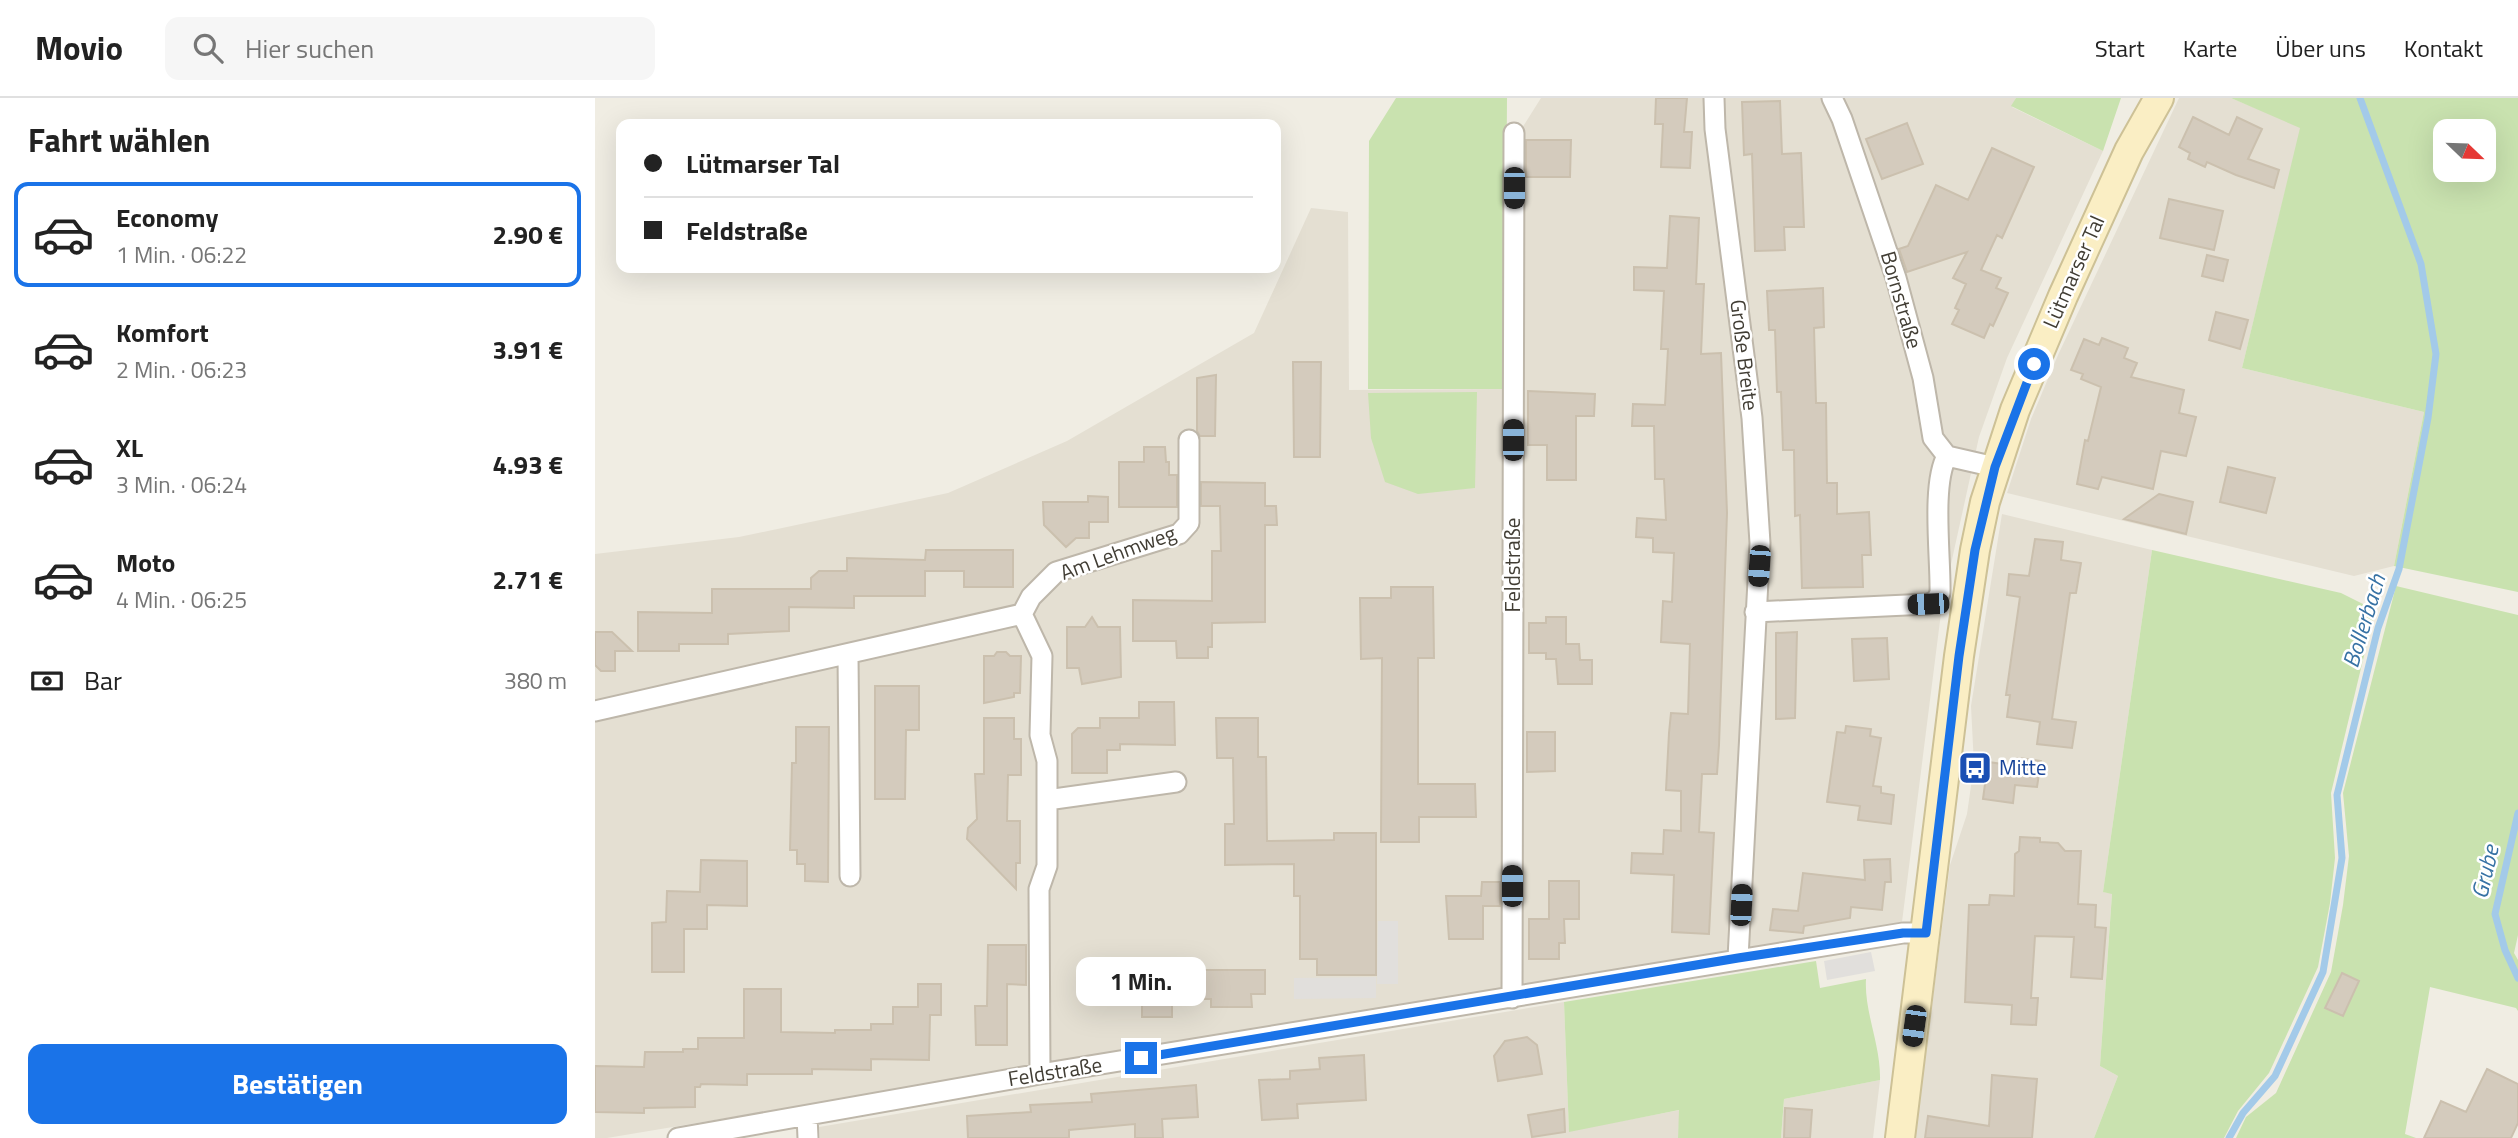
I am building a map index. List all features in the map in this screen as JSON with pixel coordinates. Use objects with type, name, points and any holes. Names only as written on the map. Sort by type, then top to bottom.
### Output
[{"type":"main road","name":"Lütmarser Tal","points":[[2129,151],[2145,98]]},
{"type":"main road","name":"Lütmarser Tal","points":[[1900,1138],[1961,643],[1975,550],[1995,467],[2015,410],[2063,296],[2129,151],[2159,98]]},
{"type":"street","name":"Große Breite","points":[[1714,98],[1715,129],[1752,418],[1761,543],[1755,612],[1738,958]]},
{"type":"street","name":"Bornstraße","points":[[1832,98],[1842,119],[1896,278],[1923,378],[1933,438],[1947,456]]},
{"type":"street","name":"Feldstraße","points":[[1512,998],[1514,133]]},
{"type":"street","name":"Am Lehmweg","points":[[1022,614],[1031,597],[1056,572],[1179,534],[1189,523],[1189,440]]},
{"type":"street","points":[[1755,612],[1928,604],[1936,601],[1940,593],[1939,492],[1942,465],[1947,456],[1995,467]]},
{"type":"street","points":[[595,711],[1022,614],[1042,656],[1040,735],[1047,761],[1047,866],[1039,889],[1040,1074]]},
{"type":"street","points":[[848,654],[850,876]]},
{"type":"street","points":[[1047,800],[1176,782]]},
{"type":"street","name":"Feldstraße","points":[[678,1138],[1040,1074],[1512,998],[1738,958],[1903,933],[1926,933]]},
{"type":"street","points":[[807,1116],[808,1138]]},
{"type":"shaded area","points":[[1541,98],[2016,98],[2012,107],[2103,151],[2007,358],[1979,437],[1942,605],[1902,922],[1518,985],[1519,133]]},
{"type":"shaded area","points":[[2179,98],[2231,98],[2301,127],[2242,368],[2424,412],[2394,566],[2354,576],[2007,493],[2031,419],[2058,355]]},
{"type":"shaded area","points":[[1311,208],[1348,212],[1349,390],[1505,389],[1507,987],[595,1138],[595,554],[739,537],[948,493],[1067,441],[1254,333]]},
{"type":"shaded area","points":[[2002,514],[2152,550],[2103,892],[2112,893],[2100,1066],[2118,1076],[2094,1138],[1915,1138],[1950,865],[1967,814],[1974,765],[1971,706]]},
{"type":"shaded area","points":[[1378,921],[1398,921],[1398,984],[1377,984]]},
{"type":"shaded area","points":[[1871,952],[1875,971],[1827,980],[1824,961]]},
{"type":"shaded area","points":[[1376,977],[1376,998],[1294,999],[1294,978]]},
{"type":"shaded area","points":[[1564,1002],[1569,1131],[1680,1110],[1678,1138],[820,1138],[819,1127]]},
{"type":"shaded area","points":[[1880,1080],[1873,1138],[1781,1138],[1784,1099]]},
{"type":"green space","points":[[1396,98],[1507,98],[1505,389],[1368,389],[1369,141]]},
{"type":"green space","points":[[2016,98],[2121,98],[2103,151],[2011,106]]},
{"type":"green space","points":[[2231,98],[2518,98],[2518,592],[2394,566],[2424,412],[2242,368],[2300,128]]},
{"type":"green space","points":[[1477,392],[1475,488],[1418,494],[1385,482],[1371,438],[1368,393]]},
{"type":"green space","points":[[2152,550],[2341,593],[2375,610],[2331,793],[2335,858],[2318,967],[2269,1073],[2238,1111],[2224,1138],[2094,1138],[2118,1076],[2100,1066],[2112,894],[2103,892]]},
{"type":"green space","points":[[2396,586],[2518,615],[2518,935],[2514,953],[2518,960],[2518,1011],[2516,1008],[2430,987],[2405,1134],[2416,1138],[2236,1138],[2246,1117],[2276,1093],[2331,972],[2349,856],[2343,793]]},
{"type":"green space","points":[[1816,961],[1820,988],[1866,979],[1867,1004],[1878,1054],[1880,1080],[1784,1099],[1781,1138],[1678,1138],[1679,1110],[1569,1132],[1564,1002]]},
{"type":"building","points":[[1656,98],[1687,98],[1684,132],[1692,132],[1690,168],[1661,167],[1663,124],[1655,124]]},
{"type":"building","points":[[1780,101],[1782,154],[1801,153],[1804,227],[1784,227],[1785,250],[1755,251],[1752,154],[1744,155],[1742,102]]},
{"type":"building","points":[[2193,117],[2229,135],[2237,117],[2262,129],[2248,159],[2279,170],[2274,188],[2207,162],[2205,167],[2188,159],[2190,153],[2179,147]]},
{"type":"building","points":[[1907,123],[1923,164],[1882,179],[1866,139]]},
{"type":"building","points":[[1526,140],[1571,140],[1570,177],[1526,177]]},
{"type":"building","points":[[1992,148],[2034,167],[2002,238],[1997,235],[1981,270],[2001,278],[1996,288],[2008,293],[1993,326],[1990,324],[1984,338],[1952,324],[1959,310],[1955,308],[1966,284],[1953,278],[1967,252],[1907,272],[1899,249],[1908,246],[1936,185],[1968,200]]},
{"type":"building","points":[[2169,199],[2223,211],[2214,250],[2160,238]]},
{"type":"building","points":[[1670,216],[1699,218],[1696,284],[1704,284],[1701,354],[1721,353],[1727,513],[1719,745],[1717,774],[1702,774],[1699,832],[1714,833],[1709,934],[1672,932],[1674,875],[1631,873],[1632,853],[1663,854],[1664,830],[1681,831],[1681,791],[1666,790],[1669,733],[1671,713],[1688,714],[1690,644],[1661,642],[1663,601],[1672,602],[1674,553],[1653,552],[1653,538],[1636,537],[1637,518],[1666,520],[1664,479],[1655,479],[1654,426],[1632,426],[1633,404],[1665,405],[1668,349],[1661,349],[1664,291],[1634,290],[1634,267],[1667,268]]},
{"type":"building","points":[[2207,255],[2228,260],[2223,281],[2202,276]]},
{"type":"building","points":[[1823,288],[1824,327],[1814,328],[1816,403],[1826,403],[1827,483],[1837,483],[1837,514],[1869,512],[1871,555],[1862,555],[1863,587],[1802,588],[1800,515],[1795,516],[1794,450],[1783,450],[1781,392],[1777,392],[1775,330],[1769,330],[1767,291]]},
{"type":"building","points":[[2216,312],[2248,320],[2240,349],[2209,340]]},
{"type":"building","points":[[2102,338],[2128,348],[2124,358],[2137,363],[2131,377],[2184,390],[2179,413],[2196,417],[2186,456],[2161,451],[2153,489],[2102,477],[2098,489],[2077,484],[2085,440],[2088,441],[2101,387],[2081,379],[2083,374],[2071,370],[2084,339],[2099,345]]},
{"type":"building","points":[[1293,362],[1321,362],[1320,457],[1294,457]]},
{"type":"building","points":[[1216,375],[1215,436],[1200,436],[1197,431],[1197,378]]},
{"type":"building","points":[[1528,391],[1595,394],[1594,416],[1576,416],[1576,480],[1547,480],[1547,445],[1528,445]]},
{"type":"building","points":[[1144,447],[1165,447],[1169,475],[1177,475],[1177,507],[1119,507],[1119,462],[1144,462]]},
{"type":"building","points":[[2228,467],[2275,478],[2266,513],[2220,502]]},
{"type":"building","points":[[1201,482],[1265,483],[1265,506],[1276,506],[1277,525],[1265,525],[1265,622],[1212,623],[1212,647],[1208,647],[1208,658],[1177,658],[1176,641],[1133,641],[1133,600],[1212,601],[1212,551],[1221,551],[1220,506],[1201,506]]},
{"type":"building","points":[[2159,494],[2193,502],[2186,534],[2124,519]]},
{"type":"building","points":[[1088,496],[1108,497],[1108,522],[1089,522],[1089,538],[1076,538],[1066,547],[1044,525],[1043,502],[1088,502]]},
{"type":"building","points":[[2035,539],[2063,542],[2061,560],[2081,563],[2076,593],[2070,593],[2052,719],[2076,722],[2072,748],[2037,744],[2040,722],[2007,717],[2010,695],[2006,695],[2020,597],[2007,595],[2009,574],[2029,576]]},
{"type":"building","points":[[926,550],[1013,550],[1013,587],[964,587],[964,571],[925,571],[925,596],[854,596],[854,608],[789,607],[789,631],[728,634],[728,644],[679,644],[679,651],[638,651],[638,612],[712,613],[712,589],[811,589],[811,578],[819,571],[847,571],[847,558],[925,560]]},
{"type":"building","points":[[1391,587],[1433,587],[1434,658],[1418,658],[1418,784],[1475,784],[1476,817],[1419,817],[1419,842],[1381,842],[1382,658],[1361,659],[1360,598],[1391,598]]},
{"type":"building","points":[[1092,617],[1098,627],[1120,627],[1121,677],[1082,684],[1079,668],[1067,668],[1067,627],[1085,627]]},
{"type":"building","points":[[1546,617],[1566,617],[1566,644],[1579,644],[1580,660],[1592,660],[1592,684],[1558,684],[1556,659],[1546,659],[1546,653],[1529,653],[1529,623],[1546,623]]},
{"type":"building","points":[[595,632],[612,632],[632,651],[615,651],[615,671],[601,671],[595,665]]},
{"type":"building","points":[[1797,632],[1795,718],[1776,719],[1776,633]]},
{"type":"building","points":[[1887,638],[1889,679],[1854,681],[1852,639]]},
{"type":"building","points":[[997,652],[1021,656],[1020,693],[1014,693],[1014,697],[984,703],[984,656],[994,656]]},
{"type":"building","points":[[875,686],[919,686],[919,730],[906,730],[905,799],[875,799]]},
{"type":"building","points":[[1139,702],[1174,702],[1175,745],[1120,744],[1120,750],[1107,750],[1107,773],[1072,773],[1072,734],[1078,728],[1100,728],[1100,718],[1139,718]]},
{"type":"building","points":[[984,718],[1014,718],[1014,739],[1021,739],[1021,775],[1008,775],[1007,821],[1020,821],[1020,863],[1016,863],[1016,889],[967,839],[968,828],[977,819],[975,774],[984,774]]},
{"type":"building","points":[[1216,718],[1258,718],[1258,757],[1266,757],[1267,841],[1334,840],[1334,833],[1376,833],[1376,975],[1317,975],[1317,959],[1300,959],[1300,896],[1294,896],[1294,864],[1225,865],[1225,824],[1234,824],[1233,758],[1217,758]]},
{"type":"building","points":[[1846,726],[1871,729],[1870,736],[1881,738],[1873,786],[1881,787],[1881,793],[1894,795],[1891,824],[1858,820],[1860,806],[1827,802],[1837,732],[1845,733]]},
{"type":"building","points":[[796,727],[829,727],[828,882],[805,881],[805,864],[797,864],[797,850],[790,850],[792,763],[796,763]]},
{"type":"building","points":[[1527,732],[1555,732],[1555,771],[1527,772]]},
{"type":"building","points":[[2018,758],[2041,761],[2037,787],[2015,785],[2013,803],[1983,799],[1988,762],[2017,766]]},
{"type":"building","points":[[2020,837],[2040,838],[2040,842],[2058,843],[2065,851],[2081,851],[2078,904],[2096,905],[2095,927],[2106,928],[2102,979],[2071,977],[2074,937],[2035,936],[2031,998],[2038,998],[2036,1025],[2011,1024],[2012,1005],[1965,1002],[1969,905],[1989,905],[1990,895],[2014,896],[2015,854],[2019,851]]},
{"type":"building","points":[[1890,859],[1891,882],[1885,882],[1882,910],[1851,907],[1850,918],[1804,926],[1803,933],[1770,930],[1773,909],[1798,911],[1803,873],[1865,880],[1864,860]]},
{"type":"building","points":[[701,860],[747,861],[747,906],[707,905],[707,929],[684,929],[684,972],[652,972],[652,923],[666,922],[667,891],[700,892]]},
{"type":"building","points":[[1549,881],[1579,881],[1579,919],[1564,919],[1565,943],[1559,943],[1559,959],[1529,959],[1529,919],[1549,919]]},
{"type":"building","points":[[1482,882],[1500,882],[1500,906],[1483,906],[1483,939],[1449,939],[1446,896],[1481,896]]},
{"type":"building","points":[[988,945],[1026,945],[1026,985],[1007,984],[1007,1045],[976,1045],[975,1006],[987,1006]]},
{"type":"building","points":[[1125,970],[1265,970],[1265,994],[1251,994],[1252,1007],[1211,1007],[1211,999],[1172,999],[1172,1017],[1142,1017],[1142,993],[1125,993]]},
{"type":"building","points":[[2342,973],[2359,981],[2343,1016],[2325,1008]]},
{"type":"building","points":[[918,984],[941,984],[941,1015],[930,1015],[929,1060],[871,1059],[871,1070],[812,1069],[812,1074],[747,1074],[747,1085],[701,1084],[700,1087],[695,1087],[695,1107],[644,1108],[644,1113],[595,1112],[595,1066],[644,1067],[645,1052],[683,1052],[683,1049],[698,1049],[698,1038],[744,1038],[744,989],[781,989],[781,1032],[835,1033],[835,1030],[871,1030],[871,1024],[893,1024],[893,1007],[918,1007]]},
{"type":"building","points":[[1527,1037],[1537,1045],[1542,1074],[1498,1081],[1494,1056],[1505,1041]]},
{"type":"building","points":[[1364,1055],[1366,1100],[1297,1104],[1298,1118],[1262,1120],[1259,1080],[1290,1079],[1290,1071],[1320,1069],[1319,1058]]},
{"type":"building","points":[[2487,1069],[2518,1084],[2518,1123],[2511,1138],[2424,1138],[2441,1101],[2466,1112]]},
{"type":"building","points":[[1992,1075],[2037,1079],[2032,1138],[1925,1138],[1928,1116],[1989,1126]]},
{"type":"building","points":[[1196,1085],[1198,1117],[1162,1119],[1163,1138],[1135,1138],[1135,1124],[1069,1130],[1069,1138],[968,1138],[967,1116],[1031,1112],[1030,1105],[1092,1102],[1091,1094]]},
{"type":"building","points":[[1785,1108],[1812,1110],[1810,1138],[1784,1138]]},
{"type":"building","points":[[1564,1109],[1565,1132],[1532,1137],[1528,1115]]},
{"type":"waterway","name":"Bollerbach","points":[[2229,1138],[2243,1113],[2275,1076],[2323,972],[2342,858],[2337,795],[2378,628],[2399,569],[2428,418],[2436,354],[2421,264],[2360,98]]},
{"type":"waterway","name":"Grube","points":[[2518,813],[2495,914],[2505,950],[2518,978]]},
{"type":"place","name":"Mitte","points":[[1975,768]]},
{"type":"route","points":[[1141,1058],[1512,998],[1738,958],[1903,933],[1926,933],[1959,656],[1975,550],[1995,467],[2034,364]]}]
